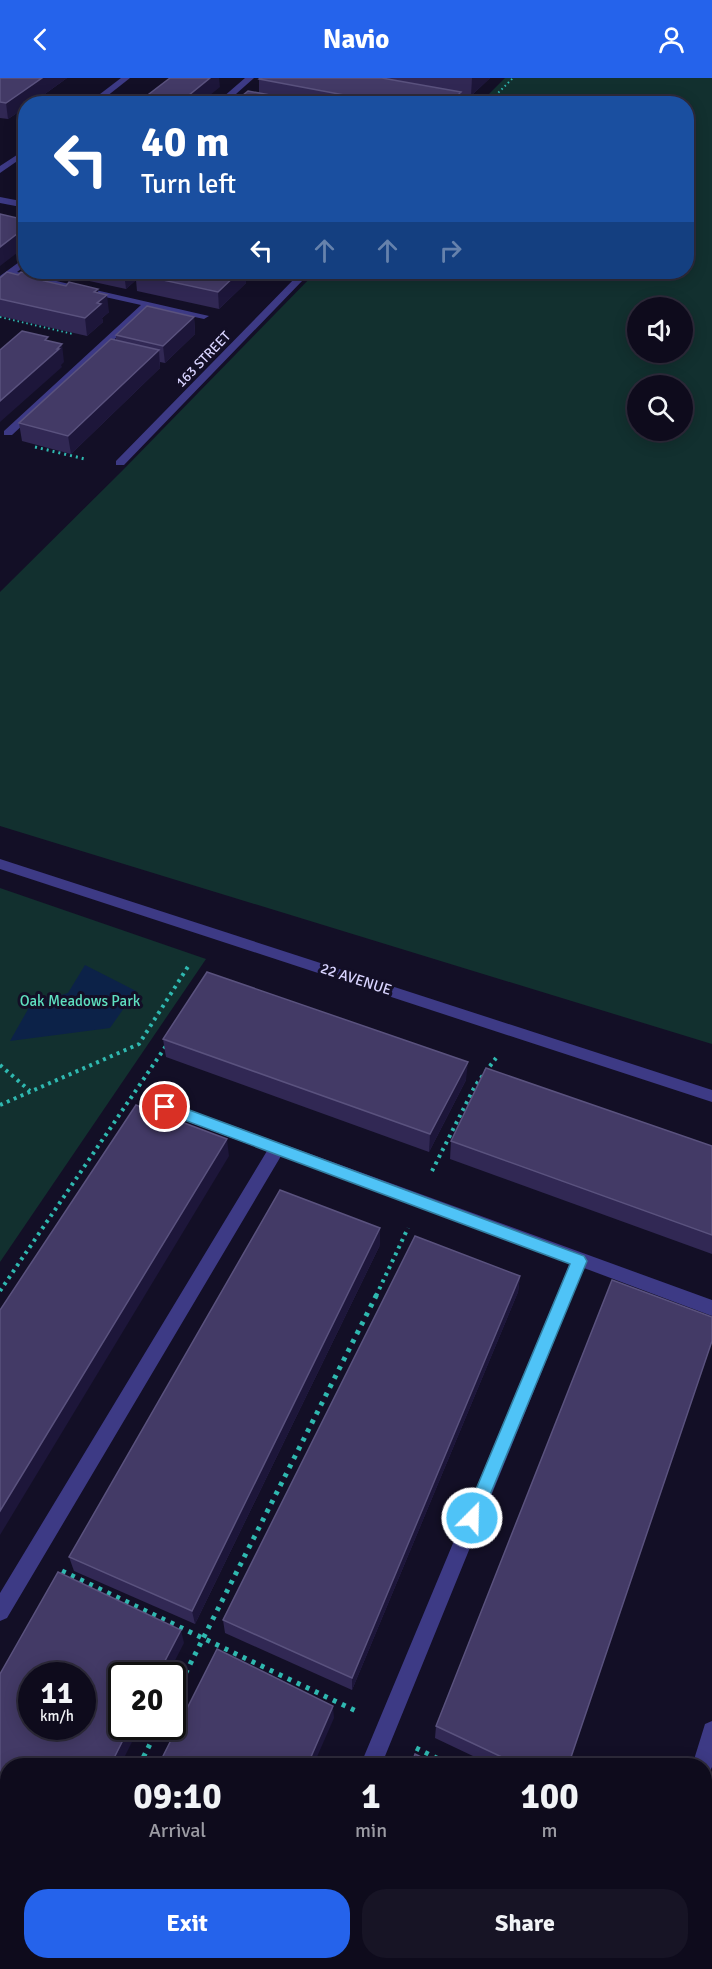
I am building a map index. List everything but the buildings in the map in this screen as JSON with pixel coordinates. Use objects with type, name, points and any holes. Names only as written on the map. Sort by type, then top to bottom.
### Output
[{"type":"street","points":[[102,96],[126,78]]},
{"type":"street","points":[[229,95],[250,78]]},
{"type":"street","points":[[431,94],[442,96]]},
{"type":"street","points":[[229,95],[234,96]]},
{"type":"street","points":[[0,170],[18,157]]},
{"type":"street","points":[[0,200],[18,204]]},
{"type":"street","points":[[0,280],[18,266]]},
{"type":"street","points":[[10,273],[18,275]]},
{"type":"street","points":[[38,279],[204,316]]},
{"type":"street","name":"163 STREET","points":[[120,464],[299,279]]},
{"type":"street","points":[[8,433],[148,303]]},
{"type":"street","name":"22 AVENUE","points":[[0,864],[712,1096]]},
{"type":"street","points":[[165,1107],[712,1308]]},
{"type":"street","points":[[0,1611],[277,1148]]},
{"type":"street","points":[[373,1758],[579,1261]]},
{"type":"street","points":[[704,1758],[712,1731]]},
{"type":"path","points":[[496,96],[513,78]]},
{"type":"path","points":[[0,317],[106,342]]},
{"type":"path","points":[[26,333],[35,325]]},
{"type":"path","points":[[8,433],[18,436],[13,441],[85,459]]},
{"type":"path","points":[[0,1105],[139,1044],[189,965]]},
{"type":"path","points":[[186,1673],[397,1254],[419,1201],[475,1086],[497,1056],[512,1030]]},
{"type":"path","points":[[0,1291],[169,1041]]},
{"type":"path","points":[[0,1065],[30,1090]]},
{"type":"path","points":[[28,1564],[57,1569],[204,1638],[360,1713],[384,1732],[437,1758]]},
{"type":"path","points":[[143,1758],[152,1740]]},
{"type":"green space","points":[[505,78],[712,78],[712,1044],[0,826],[0,592],[309,279],[694,279],[694,96],[487,96]]},
{"type":"green space","name":"Oak Meadows Park","points":[[0,888],[206,959],[0,1262]]},
{"type":"water","points":[[85,965],[136,991],[110,1028],[10,1041],[31,1004],[68,993]]},
{"type":"route","points":[[165,1107],[579,1261],[472,1518]]}]
